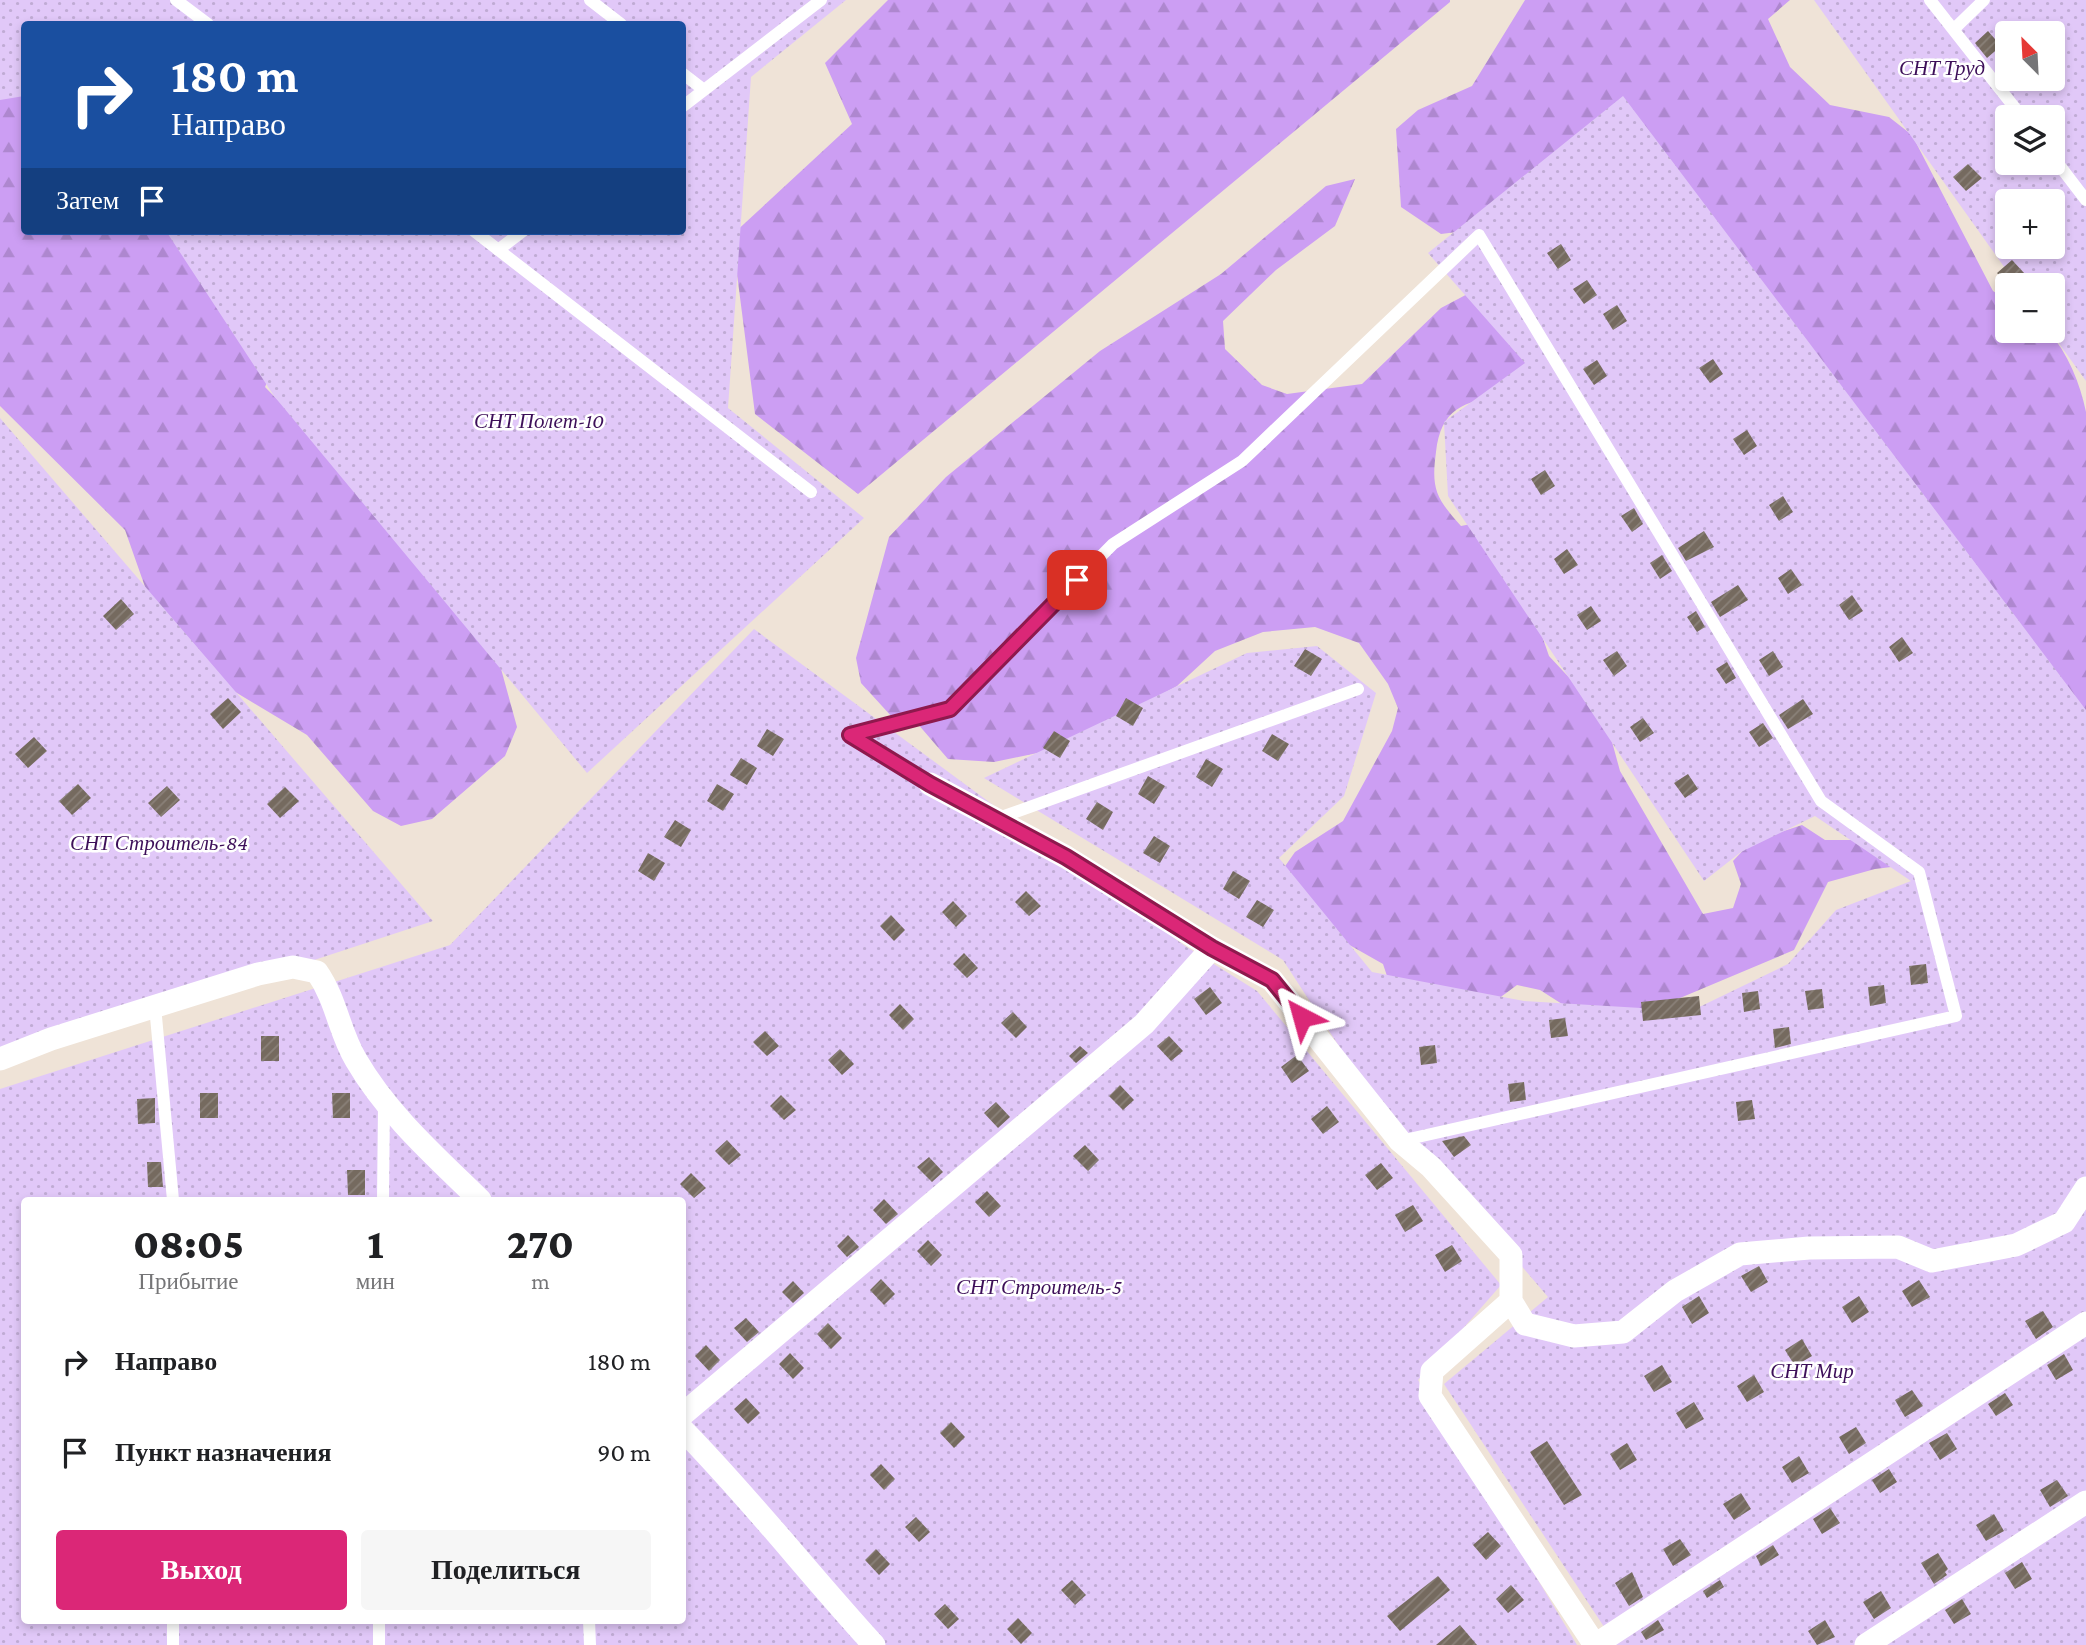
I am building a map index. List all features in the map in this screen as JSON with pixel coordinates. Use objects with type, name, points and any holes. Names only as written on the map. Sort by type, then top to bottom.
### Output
[{"type":"street","points":[[930,784],[1066,857],[1212,948],[1272,980],[1400,1141],[1431,1167],[1511,1255],[1511,1301],[1525,1324],[1574,1336],[1623,1332],[1675,1291],[1740,1254],[1809,1248],[1898,1247],[1931,1261],[2016,1245],[2064,1222],[2086,1188]]},
{"type":"street","points":[[686,1412],[986,1161],[1144,1024],[1212,948]]},
{"type":"street","points":[[0,1059],[258,974],[293,967],[317,972],[331,992],[354,1057],[384,1105],[477,1197]]},
{"type":"street","points":[[1511,1301],[1432,1371],[1430,1396],[1595,1645],[2086,1323]]},
{"type":"street","points":[[686,1433],[740,1487],[818,1584],[874,1645]]},
{"type":"street","points":[[1866,1645],[2086,1502]]},
{"type":"lane","points":[[176,0],[204,21]]},
{"type":"lane","points":[[590,0],[617,21]]},
{"type":"lane","points":[[686,104],[821,0]]},
{"type":"lane","points":[[1930,0],[2013,105]]},
{"type":"lane","points":[[1954,29],[1984,0]]},
{"type":"lane","points":[[686,77],[704,90]]},
{"type":"lane","points":[[2065,171],[2084,193]]},
{"type":"lane","points":[[479,235],[811,492]]},
{"type":"lane","points":[[498,250],[518,235]]},
{"type":"lane","points":[[930,784],[850,735],[950,709],[1113,544],[1242,461],[1479,235],[1821,801],[1919,872],[1956,1016],[1400,1141]]},
{"type":"lane","points":[[995,819],[1358,689]]},
{"type":"lane","points":[[155,1006],[173,1197]]},
{"type":"lane","points":[[383,1197],[384,1105]]},
{"type":"lane","points":[[173,1624],[173,1645]]},
{"type":"lane","points":[[379,1624],[379,1645]]},
{"type":"lane","points":[[589,1624],[590,1645]]},
{"type":"green space","name":"СНТ Полет-10","points":[[0,0],[846,0],[751,77],[728,408],[864,518],[587,773],[274,396],[169,235],[686,235],[686,21],[21,21],[21,96],[0,100]]},
{"type":"green space","points":[[888,0],[1450,2],[858,494],[755,414],[732,235],[852,124],[825,63]]},
{"type":"green space","points":[[1525,0],[1790,0],[1768,19],[1790,67],[1830,105],[1889,117],[1912,135],[1995,292],[1995,343],[2057,343],[2077,379],[2086,412],[2086,1173],[2063,1204],[2004,1238],[1910,1244],[1851,1235],[1765,1240],[1723,1179],[1818,1159],[1891,1091],[1874,1060],[1874,1036],[1894,1016],[1964,981],[1998,939],[1984,898],[1924,863],[1875,869],[1828,882],[1794,950],[1661,1006],[1584,1018],[1540,990],[1517,985],[1456,1023],[1421,1034],[1385,1036],[1377,1011],[1391,988],[1383,964],[1300,917],[1281,872],[1295,852],[1343,821],[1392,731],[1398,708],[1388,684],[1359,643],[1315,627],[1263,632],[1215,651],[1177,686],[1066,747],[994,762],[948,759],[917,723],[892,717],[861,683],[856,658],[889,537],[946,477],[1100,351],[1221,274],[1326,186],[1355,179],[1335,226],[1276,270],[1223,321],[1225,349],[1262,385],[1287,394],[1362,384],[1441,308],[1492,281],[1543,308],[1574,307],[1600,317],[1628,361],[1598,438],[1551,465],[1528,462],[1504,396],[1466,405],[1449,417],[1439,437],[1434,475],[1441,500],[1461,526],[1486,521],[1508,538],[1549,656],[1605,716],[1620,771],[1703,914],[1733,908],[1741,884],[1733,861],[1751,842],[1802,825],[1825,840],[1853,840],[1874,822],[1942,702],[1947,677],[1933,605],[1949,558],[1941,536],[1922,551],[1899,549],[1882,534],[1777,346],[1671,201],[1615,153],[1592,143],[1564,153],[1465,231],[1441,234],[1401,207],[1396,129],[1418,110],[1472,86]]},
{"type":"green space","name":"СНТ Труд","points":[[1814,0],[2086,0],[2086,381],[2059,343],[2065,343],[2065,273],[2008,273],[1998,259],[2065,259],[2065,189],[1995,189],[1995,254]]},
{"type":"green space","points":[[0,26],[21,44],[21,235],[177,235],[278,357],[265,387],[350,474],[492,636],[517,727],[505,756],[432,819],[401,826],[373,811],[307,735],[227,687],[156,618],[125,530],[0,406]]},
{"type":"green space","name":"СНТ Мир","points":[[1623,96],[2086,710],[2086,1645],[1616,1645],[1444,1384],[1548,1297],[1355,1071],[1283,960],[984,778],[1247,653],[1317,646],[1376,693],[1344,796],[1279,858],[1372,972],[1524,1001],[1691,1011],[1788,964],[1836,910],[1911,881],[1815,816],[1741,852],[1704,881],[1448,496],[1444,422],[1525,363],[1428,253]]},
{"type":"green space","name":"СНТ Строитель-84","points":[[0,418],[433,921],[0,1063]]},
{"type":"green space","name":"СНТ Строитель-5","points":[[754,629],[1185,946],[1257,991],[1501,1285],[1418,1380],[1577,1645],[0,1645],[0,1089],[450,945]]},
{"type":"building","points":[[1988,31],[1995,39],[1995,51],[1987,58],[1975,43]]},
{"type":"building","points":[[1968,164],[1982,178],[1966,191],[1953,177]]},
{"type":"building","points":[[1561,244],[1571,260],[1558,269],[1547,253]]},
{"type":"building","points":[[2012,260],[2024,273],[1997,273]]},
{"type":"building","points":[[1587,280],[1597,295],[1584,304],[1573,289]]},
{"type":"building","points":[[1617,305],[1627,321],[1613,330],[1603,314]]},
{"type":"building","points":[[1713,359],[1723,374],[1710,383],[1699,368]]},
{"type":"building","points":[[1597,360],[1607,376],[1594,385],[1583,369]]},
{"type":"building","points":[[1747,430],[1757,446],[1744,455],[1733,439]]},
{"type":"building","points":[[1545,470],[1555,486],[1541,495],[1531,479]]},
{"type":"building","points":[[1783,496],[1793,512],[1779,521],[1769,505]]},
{"type":"building","points":[[1634,508],[1643,524],[1632,532],[1621,516]]},
{"type":"building","points":[[1704,531],[1714,547],[1686,561],[1678,548]]},
{"type":"building","points":[[1567,549],[1578,565],[1564,574],[1554,559]]},
{"type":"building","points":[[1662,555],[1672,571],[1660,579],[1650,563]]},
{"type":"building","points":[[1791,569],[1802,585],[1788,594],[1778,578]]},
{"type":"building","points":[[1738,585],[1748,600],[1720,617],[1711,602]]},
{"type":"building","points":[[1852,595],[1863,611],[1849,620],[1839,605]]},
{"type":"building","points":[[121,599],[134,614],[116,630],[103,616]]},
{"type":"building","points":[[1591,606],[1601,621],[1587,630],[1577,615]]},
{"type":"building","points":[[1696,611],[1705,627],[1697,632],[1687,617]]},
{"type":"building","points":[[1902,637],[1913,653],[1899,662],[1889,647]]},
{"type":"building","points":[[1305,649],[1322,659],[1311,676],[1294,666]]},
{"type":"building","points":[[1617,651],[1627,666],[1614,676],[1603,660]]},
{"type":"building","points":[[1773,651],[1783,667],[1769,676],[1759,660]]},
{"type":"building","points":[[1727,662],[1736,678],[1726,684],[1716,669]]},
{"type":"building","points":[[228,698],[241,712],[223,729],[210,714]]},
{"type":"building","points":[[1126,698],[1143,708],[1133,726],[1116,716]]},
{"type":"building","points":[[1803,699],[1813,714],[1788,729],[1779,715]]},
{"type":"building","points":[[1643,718],[1654,733],[1640,742],[1630,727]]},
{"type":"building","points":[[1763,723],[1773,738],[1759,747],[1749,732]]},
{"type":"building","points":[[767,729],[784,739],[773,756],[757,746]]},
{"type":"building","points":[[1054,731],[1070,741],[1060,758],[1043,748]]},
{"type":"building","points":[[1272,734],[1289,744],[1278,761],[1262,751]]},
{"type":"building","points":[[34,737],[47,751],[28,768],[15,754]]},
{"type":"building","points":[[741,758],[757,768],[747,785],[730,775]]},
{"type":"building","points":[[1206,759],[1223,769],[1212,787],[1196,777]]},
{"type":"building","points":[[1688,774],[1698,789],[1685,798],[1674,783]]},
{"type":"building","points":[[1148,776],[1165,786],[1154,804],[1138,794]]},
{"type":"building","points":[[78,784],[91,798],[72,815],[59,801]]},
{"type":"building","points":[[717,784],[734,794],[723,811],[707,801]]},
{"type":"building","points":[[167,786],[180,800],[161,817],[148,803]]},
{"type":"building","points":[[285,787],[299,801],[280,818],[267,804]]},
{"type":"building","points":[[1097,802],[1113,812],[1103,830],[1086,819]]},
{"type":"building","points":[[675,820],[691,830],[681,847],[664,837]]},
{"type":"building","points":[[1154,836],[1170,846],[1160,863],[1143,853]]},
{"type":"building","points":[[648,853],[665,863],[654,881],[638,871]]},
{"type":"building","points":[[1233,871],[1250,881],[1239,899],[1223,889]]},
{"type":"building","points":[[1026,891],[1041,906],[1029,916],[1015,902]]},
{"type":"building","points":[[1257,900],[1274,910],[1263,927],[1246,917]]},
{"type":"building","points":[[953,901],[967,916],[956,927],[942,912]]},
{"type":"building","points":[[891,915],[905,930],[894,941],[880,926]]},
{"type":"building","points":[[964,953],[978,968],[967,978],[953,964]]},
{"type":"building","points":[[1926,964],[1928,983],[1911,985],[1909,966]]},
{"type":"building","points":[[1884,985],[1886,1003],[1870,1006],[1868,987]]},
{"type":"building","points":[[1210,987],[1222,1003],[1206,1015],[1194,999]]},
{"type":"building","points":[[1822,989],[1824,1008],[1808,1010],[1805,991]]},
{"type":"building","points":[[1758,991],[1760,1009],[1744,1012],[1742,993]]},
{"type":"building","points":[[1699,996],[1701,1015],[1643,1021],[1641,1002]]},
{"type":"building","points":[[900,1004],[914,1019],[903,1030],[889,1015]]},
{"type":"building","points":[[1013,1012],[1027,1027],[1016,1038],[1001,1023]]},
{"type":"building","points":[[1565,1018],[1568,1036],[1551,1038],[1549,1020]]},
{"type":"building","points":[[1789,1027],[1791,1044],[1775,1048],[1773,1029]]},
{"type":"building","points":[[765,1031],[779,1046],[767,1056],[753,1042]]},
{"type":"building","points":[[261,1036],[279,1036],[279,1061],[261,1061]]},
{"type":"building","points":[[1169,1036],[1183,1051],[1171,1061],[1157,1046]]},
{"type":"building","points":[[1435,1045],[1437,1063],[1421,1065],[1419,1047]]},
{"type":"building","points":[[1080,1046],[1088,1053],[1076,1063],[1069,1056]]},
{"type":"building","points":[[840,1049],[854,1064],[842,1075],[828,1060]]},
{"type":"building","points":[[1297,1055],[1309,1071],[1292,1083],[1281,1067]]},
{"type":"building","points":[[1524,1082],[1526,1100],[1510,1102],[1508,1084]]},
{"type":"building","points":[[1120,1085],[1134,1100],[1123,1110],[1109,1096]]},
{"type":"building","points":[[200,1093],[218,1093],[218,1118],[200,1118]]},
{"type":"building","points":[[332,1093],[350,1093],[350,1118],[333,1118]]},
{"type":"building","points":[[781,1095],[796,1110],[784,1120],[770,1106]]},
{"type":"building","points":[[155,1098],[155,1123],[138,1124],[137,1099]]},
{"type":"building","points":[[1752,1100],[1755,1119],[1738,1121],[1736,1102]]},
{"type":"building","points":[[996,1102],[1010,1117],[998,1128],[984,1113]]},
{"type":"building","points":[[1327,1106],[1339,1122],[1323,1134],[1311,1119]]},
{"type":"building","points":[[1464,1136],[1471,1145],[1454,1157],[1442,1141]]},
{"type":"building","points":[[727,1140],[741,1155],[729,1165],[715,1151]]},
{"type":"building","points":[[1085,1145],[1099,1160],[1088,1171],[1073,1156]]},
{"type":"building","points":[[929,1157],[943,1172],[932,1182],[917,1167]]},
{"type":"building","points":[[147,1162],[161,1162],[163,1187],[148,1187]]},
{"type":"building","points":[[1381,1163],[1393,1178],[1377,1190],[1365,1175]]},
{"type":"building","points":[[347,1170],[365,1170],[365,1195],[348,1195]]},
{"type":"building","points":[[691,1173],[706,1188],[694,1198],[680,1184]]},
{"type":"building","points":[[987,1191],[1001,1206],[989,1217],[975,1202]]},
{"type":"building","points":[[884,1199],[898,1214],[886,1224],[873,1210]]},
{"type":"building","points":[[1413,1205],[1423,1221],[1405,1232],[1395,1215]]},
{"type":"building","points":[[848,1235],[859,1247],[847,1257],[837,1246]]},
{"type":"building","points":[[928,1240],[942,1255],[931,1266],[917,1251]]},
{"type":"building","points":[[1452,1245],[1462,1261],[1445,1272],[1435,1255]]},
{"type":"building","points":[[1759,1266],[1768,1282],[1751,1292],[1741,1276]]},
{"type":"building","points":[[881,1279],[895,1294],[884,1305],[870,1290]]},
{"type":"building","points":[[1919,1280],[1930,1297],[1912,1307],[1902,1291]]},
{"type":"building","points":[[793,1281],[804,1293],[793,1303],[782,1292]]},
{"type":"building","points":[[1699,1296],[1709,1313],[1692,1324],[1682,1307]]},
{"type":"building","points":[[1859,1296],[1869,1312],[1852,1323],[1842,1307]]},
{"type":"building","points":[[2043,1311],[2053,1327],[2036,1339],[2025,1321]]},
{"type":"building","points":[[746,1318],[759,1332],[747,1342],[734,1328]]},
{"type":"building","points":[[828,1323],[842,1338],[831,1349],[817,1334]]},
{"type":"building","points":[[1802,1339],[1812,1356],[1795,1366],[1785,1350]]},
{"type":"building","points":[[706,1345],[720,1360],[709,1371],[695,1356]]},
{"type":"building","points":[[790,1353],[804,1368],[793,1379],[779,1364]]},
{"type":"building","points":[[2064,1354],[2073,1370],[2056,1380],[2047,1365]]},
{"type":"building","points":[[1662,1365],[1672,1382],[1654,1392],[1644,1376]]},
{"type":"building","points":[[1754,1375],[1764,1392],[1747,1402],[1737,1386]]},
{"type":"building","points":[[1912,1390],[1923,1406],[1905,1417],[1895,1400]]},
{"type":"building","points":[[2005,1393],[2013,1405],[1996,1416],[1988,1404]]},
{"type":"building","points":[[746,1398],[760,1413],[748,1424],[734,1409]]},
{"type":"building","points":[[1694,1402],[1704,1419],[1686,1429],[1676,1413]]},
{"type":"building","points":[[951,1422],[965,1437],[954,1448],[940,1433]]},
{"type":"building","points":[[1856,1427],[1866,1443],[1849,1454],[1839,1437]]},
{"type":"building","points":[[1947,1433],[1957,1449],[1940,1460],[1929,1443]]},
{"type":"building","points":[[1547,1441],[1582,1495],[1564,1505],[1530,1452]]},
{"type":"building","points":[[1627,1443],[1637,1460],[1620,1470],[1610,1454]]},
{"type":"building","points":[[1799,1456],[1809,1473],[1792,1483],[1782,1467]]},
{"type":"building","points":[[881,1464],[895,1479],[884,1490],[870,1475]]},
{"type":"building","points":[[1889,1469],[1897,1482],[1880,1493],[1872,1480]]},
{"type":"building","points":[[2057,1480],[2068,1496],[2050,1507],[2040,1490]]},
{"type":"building","points":[[1741,1493],[1751,1509],[1734,1520],[1723,1504]]},
{"type":"building","points":[[1830,1508],[1840,1523],[1822,1534],[1813,1519]]},
{"type":"building","points":[[1994,1514],[2004,1531],[1986,1541],[1976,1525]]},
{"type":"building","points":[[916,1517],[930,1532],[919,1542],[905,1527]]},
{"type":"building","points":[[1488,1532],[1501,1546],[1486,1560],[1473,1545]]},
{"type":"building","points":[[1680,1539],[1691,1555],[1673,1566],[1663,1549]]},
{"type":"building","points":[[1773,1545],[1779,1555],[1761,1566],[1756,1556]]},
{"type":"building","points":[[876,1549],[890,1564],[879,1575],[865,1560]]},
{"type":"building","points":[[1938,1553],[1948,1569],[1945,1572],[1947,1575],[1934,1584],[1921,1563]]},
{"type":"building","points":[[2022,1562],[2032,1579],[2015,1589],[2005,1573]]},
{"type":"building","points":[[1632,1572],[1643,1597],[1629,1606],[1615,1583]]},
{"type":"building","points":[[1438,1576],[1450,1590],[1400,1631],[1387,1616]]},
{"type":"building","points":[[1072,1580],[1086,1595],[1075,1605],[1061,1590]]},
{"type":"building","points":[[1720,1580],[1724,1587],[1707,1598],[1703,1591]]},
{"type":"building","points":[[1511,1585],[1524,1600],[1508,1613],[1496,1599]]},
{"type":"building","points":[[1881,1591],[1891,1608],[1874,1619],[1863,1602]]},
{"type":"building","points":[[1962,1599],[1971,1614],[1954,1624],[1945,1610]]},
{"type":"building","points":[[945,1604],[959,1619],[948,1629],[934,1614]]},
{"type":"building","points":[[1018,1618],[1032,1633],[1021,1644],[1007,1629]]},
{"type":"building","points":[[1658,1620],[1664,1630],[1646,1640],[1641,1632]]},
{"type":"building","points":[[1825,1620],[1835,1637],[1817,1645],[1808,1631]]},
{"type":"building","points":[[1460,1625],[1477,1645],[1436,1645]]},
{"type":"route","points":[[1077,580],[950,709],[850,735],[930,784],[1066,857],[1212,948],[1272,980],[1302,1017]]}]
